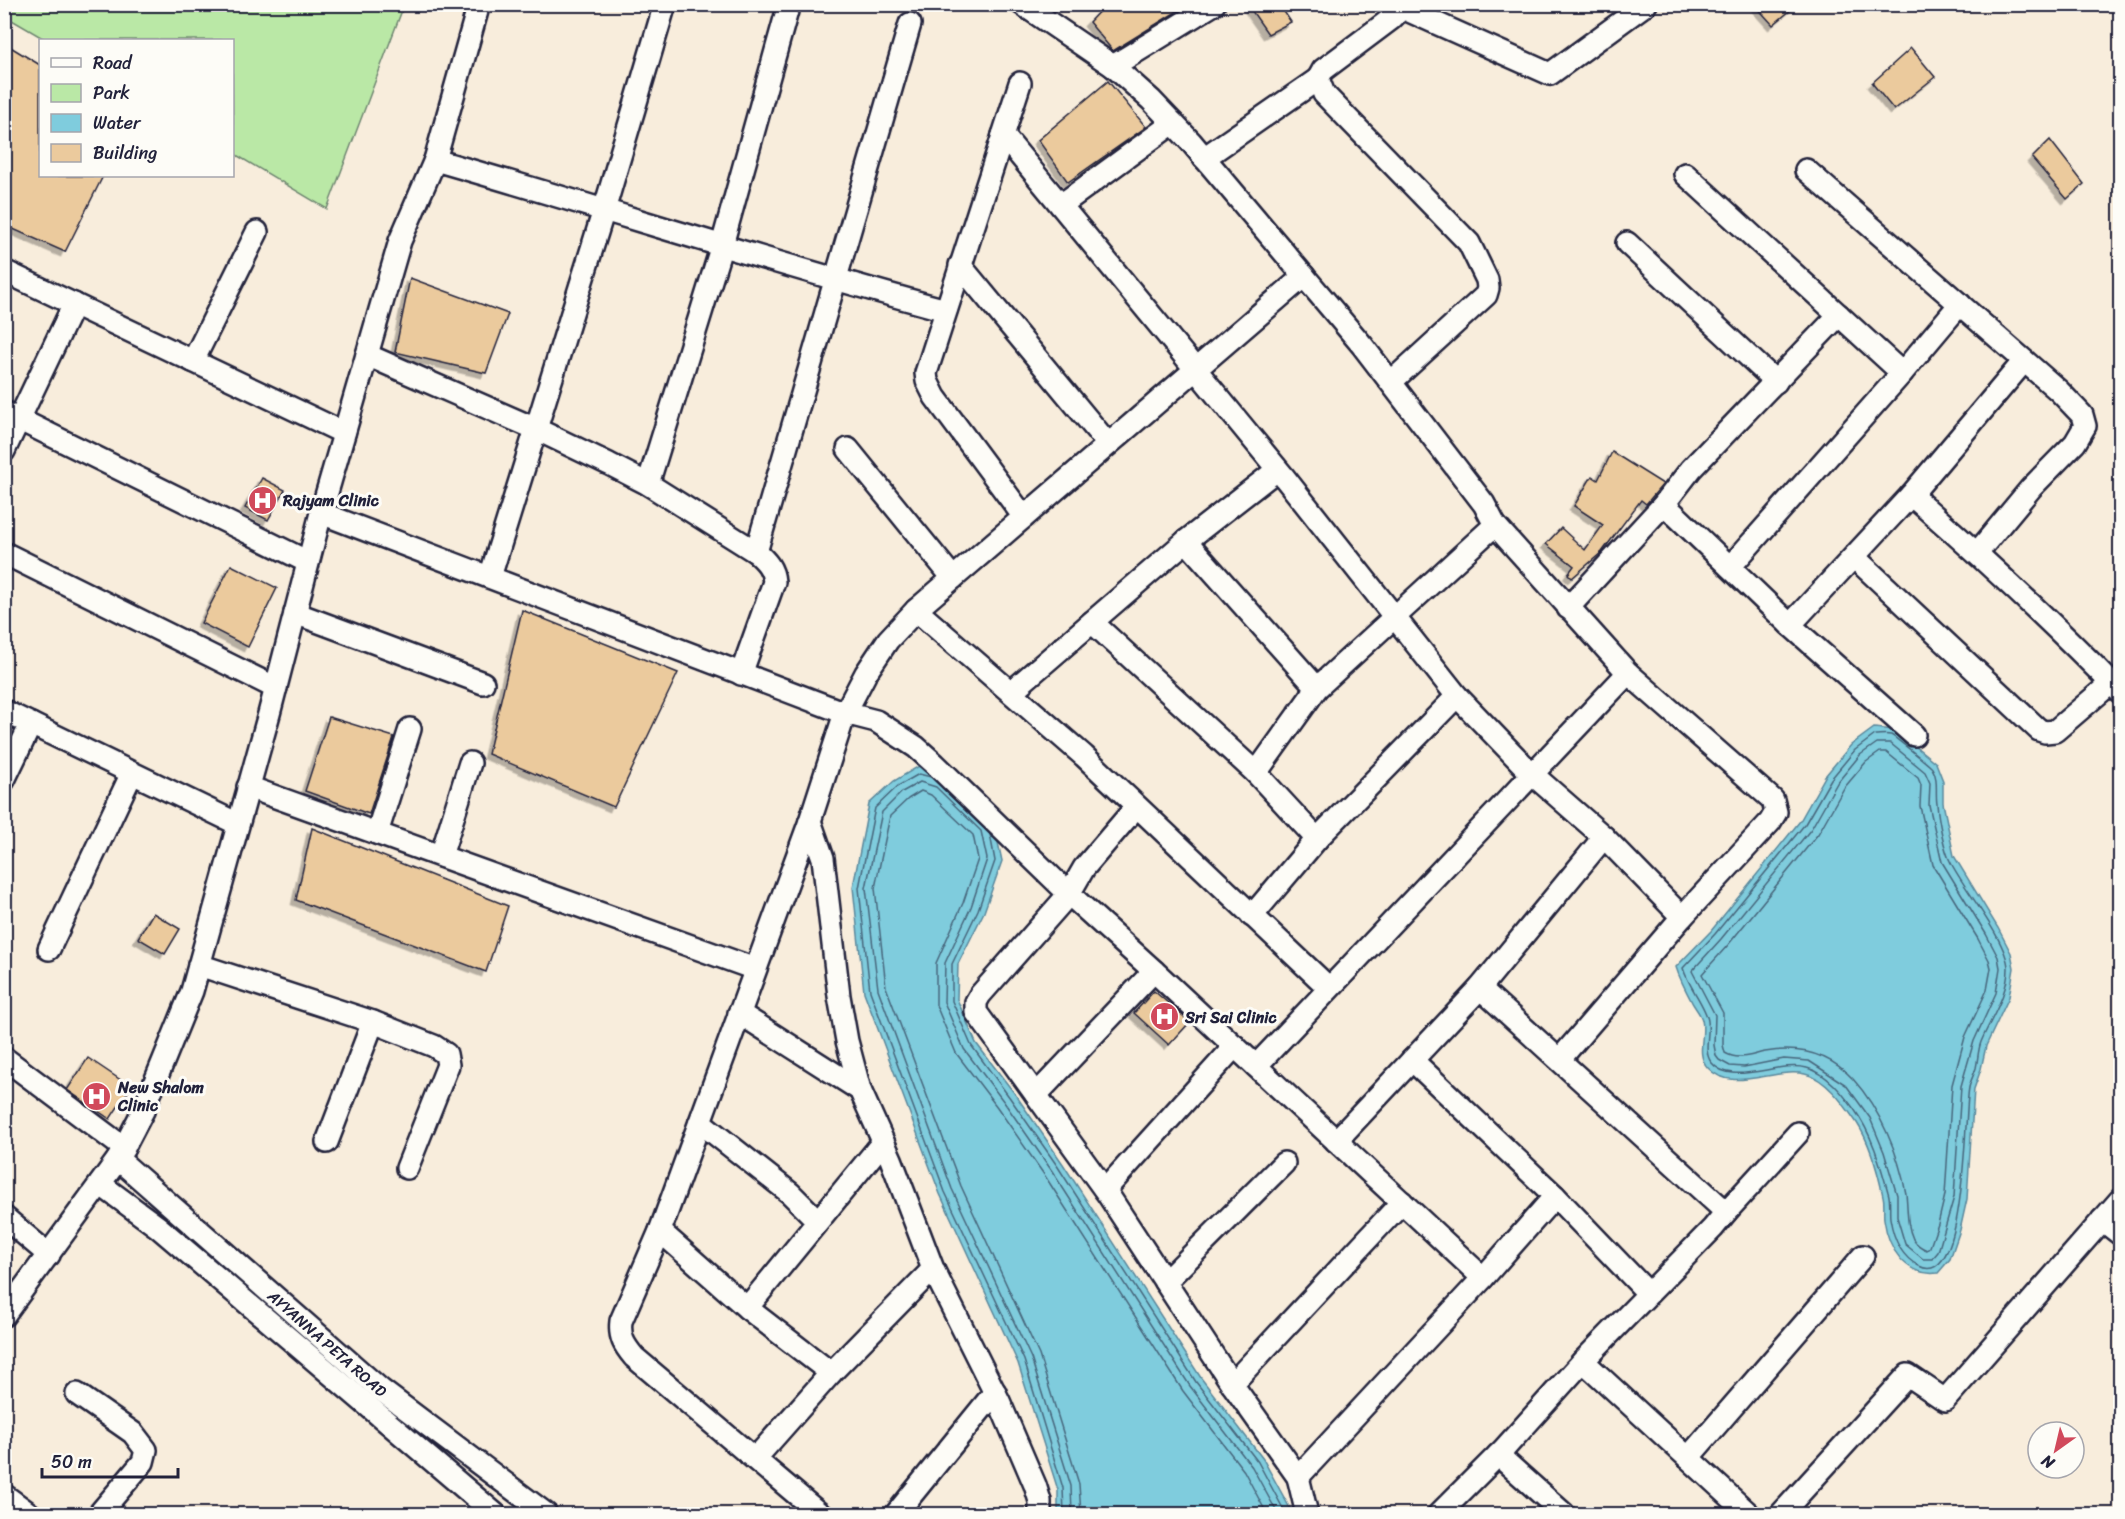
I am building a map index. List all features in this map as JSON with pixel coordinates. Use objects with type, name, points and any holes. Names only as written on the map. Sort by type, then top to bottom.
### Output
[{"type":"street","points":[[4,1315],[121,1154],[143,1111],[192,991],[344,433],[400,241],[435,160],[479,4]]},
{"type":"street","points":[[490,577],[665,4]]},
{"type":"street","points":[[648,484],[722,245],[789,4]]},
{"type":"street","points":[[1022,4],[1113,66],[1173,123],[1391,382],[1484,504],[1496,525],[1568,608],[1628,673],[1773,800],[1776,812],[1770,822],[1682,917],[1560,1059]]},
{"type":"street","points":[[1204,158],[1318,79],[1323,70],[1391,19],[1400,6],[1550,74],[1646,4]]},
{"type":"street","points":[[1113,66],[1211,5]]},
{"type":"street","points":[[756,552],[910,24]]},
{"type":"street","points":[[1318,79],[1324,94],[1468,243],[1487,280],[1486,295],[1391,382]]},
{"type":"street","points":[[1020,83],[927,365],[927,381],[935,397],[1024,517]]},
{"type":"street","points":[[1061,205],[1173,123]]},
{"type":"street","points":[[1004,135],[1195,368],[1457,696],[1532,774],[1604,837],[1682,917]]},
{"type":"street","points":[[435,160],[835,280],[946,310]]},
{"type":"street","points":[[1806,170],[2059,391],[2082,415],[2085,426],[2075,442],[2031,488],[1977,553]]},
{"type":"street","points":[[1685,174],[1902,373]]},
{"type":"street","points":[[193,361],[257,232]]},
{"type":"street","points":[[1627,243],[1776,382]]},
{"type":"street","points":[[960,265],[1108,444]]},
{"type":"street","points":[[4,271],[344,433]]},
{"type":"street","points":[[820,1515],[634,1357],[620,1333],[621,1321],[660,1231],[810,821],[845,713],[866,673],[888,640],[916,610],[1304,276]]},
{"type":"street","points":[[4,451],[12,415],[74,304]]},
{"type":"street","points":[[1730,567],[1960,304]]},
{"type":"street","points":[[1568,608],[1664,504],[1691,469],[1839,315]]},
{"type":"street","points":[[367,355],[536,429],[648,484],[756,552],[774,572],[774,582],[741,674]]},
{"type":"street","points":[[1790,625],[1911,495],[2024,361]]},
{"type":"street","points":[[12,415],[308,562]]},
{"type":"street","points":[[848,449],[954,578]]},
{"type":"street","points":[[1011,692],[1186,541],[1277,470]]},
{"type":"street","points":[[1854,557],[2039,730],[2055,731],[2116,688],[1977,553],[1911,495]]},
{"type":"street","points":[[1664,504],[1790,625],[1914,735]]},
{"type":"street","points":[[321,513],[845,713],[876,721],[916,747],[1069,894],[1483,1278]]},
{"type":"street","points":[[1256,773],[1317,688],[1496,525]]},
{"type":"street","points":[[1186,541],[1317,688]]},
{"type":"street","points":[[4,553],[276,688]]},
{"type":"street","points":[[916,610],[1084,756],[1329,988]]},
{"type":"street","points":[[295,613],[483,683]]},
{"type":"street","points":[[1092,622],[1256,773],[1317,839]]},
{"type":"street","points":[[1256,1066],[1628,673]]},
{"type":"street","points":[[1252,916],[1317,839],[1457,696]]},
{"type":"street","points":[[4,711],[238,824]]},
{"type":"street","points":[[4,780],[31,724]]},
{"type":"street","points":[[377,833],[410,729]]},
{"type":"street","points":[[441,856],[470,763]]},
{"type":"street","points":[[49,949],[132,773]]},
{"type":"street","points":[[249,787],[755,969]]},
{"type":"street","points":[[1136,807],[1084,868],[1069,894],[976,1002],[975,1009],[977,1015],[1105,1190],[1232,1384],[1298,1477],[1307,1515]]},
{"type":"street","points":[[810,821],[823,858],[839,996],[847,1041],[860,1090],[933,1269],[995,1392],[1035,1485],[1040,1501],[1040,1515]]},
{"type":"street","points":[[1336,1141],[1480,988],[1604,837]]},
{"type":"street","points":[[199,965],[373,1022],[441,1049],[448,1059],[448,1065],[407,1168]]},
{"type":"street","points":[[1036,1095],[1154,971]]},
{"type":"street","points":[[1480,988],[1726,1212]]},
{"type":"street","points":[[740,1013],[860,1090]]},
{"type":"street","points":[[327,1142],[373,1022]]},
{"type":"street","points":[[1105,1190],[1235,1046]]},
{"type":"street","name":"AYYANNA PETA ROAD","points":[[4,1058],[121,1154],[381,1390],[546,1515]]},
{"type":"street","points":[[1412,1060],[1555,1196],[1648,1293]]},
{"type":"street","points":[[700,1122],[790,1193],[818,1220]]},
{"type":"street","points":[[1439,1515],[1498,1455],[1648,1293],[1713,1228],[1798,1133]]},
{"type":"street","points":[[747,1308],[883,1142]]},
{"type":"street","points":[[1165,1282],[1284,1163]]},
{"type":"street","points":[[100,1184],[158,1227],[495,1515]]},
{"type":"street","points":[[1298,1477],[1483,1278],[1555,1196]]},
{"type":"street","points":[[1781,1515],[1908,1375],[1945,1400],[2121,1200]]},
{"type":"street","points":[[1232,1384],[1402,1202]]},
{"type":"street","points":[[4,1217],[49,1255]]},
{"type":"street","points":[[2102,1220],[2121,1234]]},
{"type":"street","points":[[660,1231],[747,1308],[831,1373]]},
{"type":"street","points":[[1688,1458],[1863,1256]]},
{"type":"street","points":[[755,1459],[831,1373],[933,1269]]},
{"type":"street","points":[[1584,1361],[1749,1515]]},
{"type":"street","points":[[896,1515],[995,1392]]},
{"type":"street","points":[[77,1394],[133,1433],[146,1450],[143,1462],[99,1515]]},
{"type":"street","points":[[1498,1455],[1564,1515]]},
{"type":"street","points":[[4,1495],[30,1515]]},
{"type":"green space","points":[[5,4],[404,5],[327,209],[234,154],[234,39],[44,39],[5,16]]},
{"type":"water","points":[[1874,728],[1895,730],[1936,763],[1943,781],[1943,803],[1954,856],[1998,928],[2011,953],[2014,968],[2009,997],[1986,1046],[1974,1089],[1967,1199],[1960,1230],[1950,1259],[1938,1273],[1916,1270],[1907,1265],[1894,1250],[1886,1230],[1884,1199],[1870,1149],[1857,1123],[1828,1087],[1805,1074],[1729,1079],[1708,1068],[1701,1051],[1703,1026],[1701,1018],[1676,967],[1711,931],[1800,821],[1826,775],[1851,745]]},
{"type":"water","points":[[919,766],[943,775],[994,824],[1002,861],[984,912],[958,964],[957,999],[976,1043],[1015,1094],[1063,1164],[1201,1378],[1263,1459],[1293,1514],[1058,1514],[1058,1490],[1018,1363],[940,1194],[864,992],[853,887],[869,804],[894,781]]},
{"type":"building","points":[[1106,4],[1189,4],[1113,51],[1089,22]]},
{"type":"building","points":[[1247,4],[1279,4],[1291,22],[1268,34]]},
{"type":"building","points":[[1754,4],[1798,4],[1773,25]]},
{"type":"building","points":[[4,43],[39,64],[39,177],[102,177],[65,252],[4,225]]},
{"type":"building","points":[[1911,48],[1935,77],[1894,110],[1872,83]]},
{"type":"building","points":[[1108,81],[1146,127],[1068,182],[1038,140]]},
{"type":"building","points":[[2050,140],[2084,184],[2067,199],[2032,158]]},
{"type":"building","points":[[410,278],[508,314],[486,373],[395,352]]},
{"type":"building","points":[[1612,452],[1663,484],[1646,504],[1641,500],[1602,552],[1572,578],[1568,574],[1574,566],[1546,544],[1561,528],[1585,550],[1603,525],[1574,506],[1592,476],[1598,480]]},
{"type":"building","points":[[262,478],[285,490],[268,520],[245,508]]},
{"type":"building","points":[[231,565],[277,588],[248,647],[201,623]]},
{"type":"building","points":[[522,610],[678,673],[614,807],[488,754]]},
{"type":"building","points":[[329,717],[394,737],[369,814],[305,791]]},
{"type":"building","points":[[312,828],[508,906],[486,972],[296,900]]},
{"type":"building","points":[[153,913],[180,929],[165,954],[138,938]]},
{"type":"building","points":[[1154,991],[1190,1022],[1169,1045],[1134,1013]]},
{"type":"building","points":[[88,1058],[131,1087],[110,1119],[67,1090]]},
{"type":"place","name":"Rajyam Clinic","points":[[262,500]]},
{"type":"place","name":"Sri Sai Clinic","points":[[1164,1017]]},
{"type":"place","name":"New Shalom Clinic","points":[[97,1096]]}]
